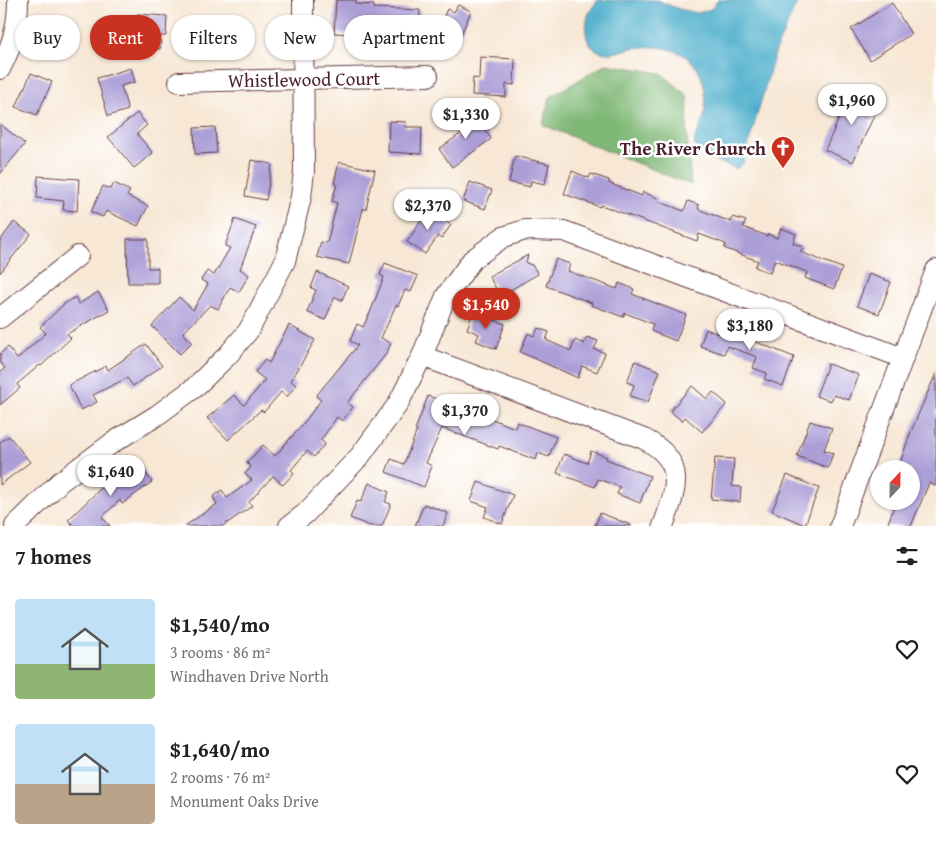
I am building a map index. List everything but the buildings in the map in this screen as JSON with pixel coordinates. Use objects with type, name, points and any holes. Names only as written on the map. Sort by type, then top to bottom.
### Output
[{"type":"street","points":[[0,69],[14,39],[18,18],[18,0]]},
{"type":"street","points":[[15,526],[60,482],[194,388],[228,355],[249,330],[285,261],[301,197],[304,171],[303,0]]},
{"type":"street","name":"Whistlewood Court","points":[[179,82],[428,76]]},
{"type":"street","points":[[304,522],[360,456],[398,404],[422,356],[446,296],[458,278],[472,260],[487,248],[504,237],[525,230],[564,230],[903,358]]},
{"type":"street","points":[[0,318],[78,256]]},
{"type":"street","points":[[840,526],[936,270]]},
{"type":"street","points":[[422,356],[644,439],[659,447],[672,465],[676,482],[672,502],[663,526]]},
{"type":"green space","points":[[606,64],[661,73],[688,96],[687,133],[691,185],[543,125],[550,97]]},
{"type":"water","points":[[598,0],[657,0],[679,9],[698,13],[711,9],[718,0],[798,0],[776,50],[743,163],[737,169],[708,158],[695,147],[695,138],[705,111],[705,96],[700,73],[690,60],[676,51],[659,47],[633,48],[607,53],[600,52],[590,45],[586,35],[587,23],[589,12]]},
{"type":"place","name":"The River Church","points":[[783,169]]}]
